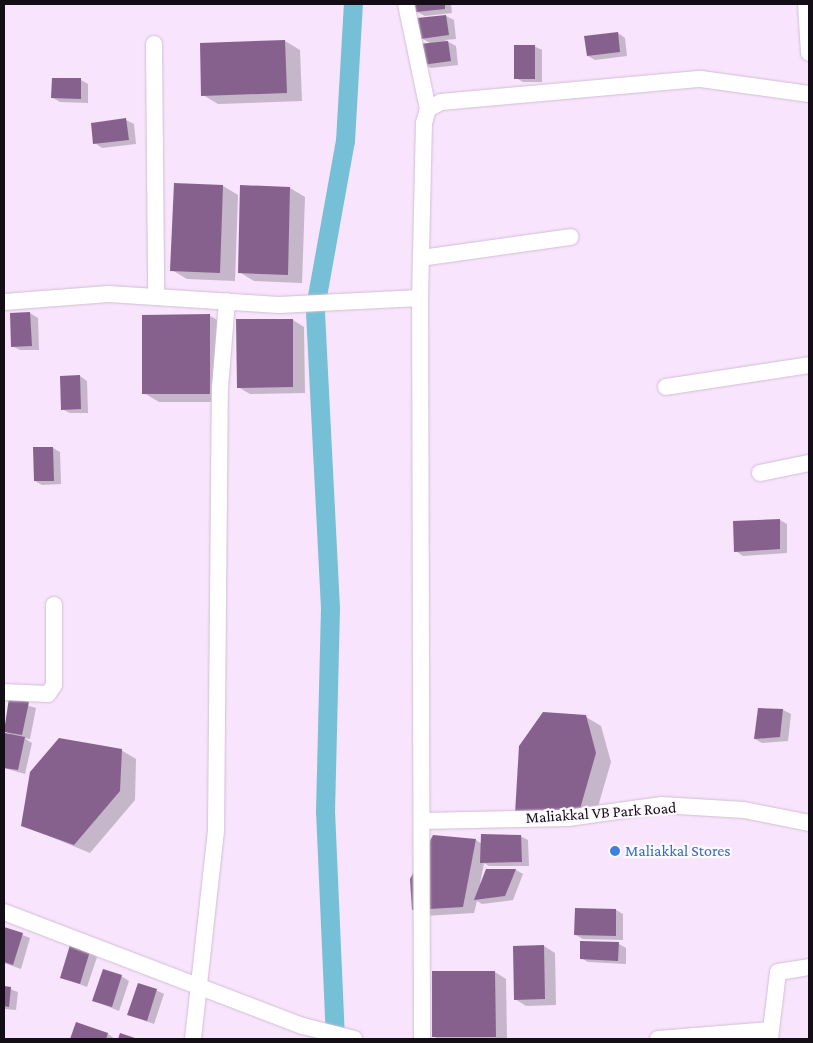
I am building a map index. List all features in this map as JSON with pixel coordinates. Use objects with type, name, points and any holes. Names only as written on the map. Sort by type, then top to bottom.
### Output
[{"type":"street","points":[[406,4],[428,110],[424,123],[420,298],[422,1039]]},
{"type":"street","points":[[806,4],[809,52]]},
{"type":"street","points":[[154,44],[156,296]]},
{"type":"street","points":[[428,110],[441,102],[701,79],[809,94]]},
{"type":"street","points":[[421,258],[571,237]]},
{"type":"street","points":[[4,302],[108,294],[315,304],[420,298]]},
{"type":"street","points":[[193,1039],[197,985],[216,832],[220,388],[227,301]]},
{"type":"street","points":[[666,387],[809,365]]},
{"type":"street","points":[[760,473],[809,463]]},
{"type":"street","points":[[4,692],[48,694],[54,685],[54,605]]},
{"type":"street","name":"Maliakkal VB Park Road","points":[[422,821],[568,818],[662,805],[744,810],[809,823]]},
{"type":"street","points":[[4,912],[303,1026],[354,1039]]},
{"type":"street","points":[[658,1039],[771,1035],[778,972],[809,966]]},
{"type":"building","points":[[415,4],[445,4],[445,9],[416,12]]},
{"type":"building","points":[[446,15],[449,35],[420,39],[417,18]]},
{"type":"building","points":[[618,32],[620,52],[587,56],[584,36]]},
{"type":"building","points":[[285,40],[287,93],[201,96],[200,43]]},
{"type":"building","points":[[448,41],[451,61],[422,65],[419,44]]},
{"type":"building","points":[[514,45],[535,45],[535,79],[514,79]]},
{"type":"building","points":[[52,78],[81,78],[81,99],[51,98]]},
{"type":"building","points":[[126,118],[129,140],[93,144],[91,123]]},
{"type":"building","points":[[174,183],[223,185],[220,273],[170,271]]},
{"type":"building","points":[[240,185],[290,187],[288,275],[238,273]]},
{"type":"building","points":[[30,312],[32,346],[11,347],[10,313]]},
{"type":"building","points":[[210,314],[210,394],[142,394],[142,315]]},
{"type":"building","points":[[236,319],[293,319],[293,387],[237,388]]},
{"type":"building","points":[[80,375],[81,409],[61,410],[60,376]]},
{"type":"building","points":[[33,447],[53,447],[54,481],[34,481]]},
{"type":"building","points":[[780,519],[780,549],[734,552],[733,521]]},
{"type":"building","points":[[9,698],[29,702],[22,735],[4,732]]},
{"type":"building","points":[[758,708],[783,709],[780,737],[754,739]]},
{"type":"building","points":[[543,712],[586,715],[596,753],[580,809],[515,814],[519,746]]},
{"type":"building","points":[[5,733],[25,737],[18,770],[4,768]]},
{"type":"building","points":[[59,738],[122,749],[120,791],[74,845],[21,826],[30,772]]},
{"type":"building","points":[[481,834],[521,835],[522,862],[480,863]]},
{"type":"building","points":[[433,835],[476,839],[463,907],[412,910],[410,879]]},
{"type":"building","points":[[486,869],[516,869],[505,896],[474,900]]},
{"type":"building","points":[[575,908],[616,909],[616,936],[574,935]]},
{"type":"building","points":[[4,927],[23,933],[13,965],[4,962]]},
{"type":"building","points":[[580,941],[619,942],[618,961],[580,959]]},
{"type":"building","points":[[70,945],[90,951],[80,984],[60,978]]},
{"type":"building","points":[[544,945],[545,999],[514,1000],[513,946]]},
{"type":"building","points":[[103,969],[122,975],[112,1007],[92,1001]]},
{"type":"building","points":[[432,971],[495,971],[496,1037],[432,1037]]},
{"type":"building","points":[[138,983],[157,989],[147,1021],[127,1015]]},
{"type":"building","points":[[4,986],[11,987],[9,1007],[4,1006]]},
{"type":"building","points":[[76,1022],[108,1033],[106,1039],[70,1039]]},
{"type":"building","points":[[120,1033],[138,1039],[118,1039]]},
{"type":"waterway","points":[[335,1039],[325,812],[330,608],[315,307],[345,141],[353,4]]},
{"type":"place","name":"Maliakkal Stores","points":[[615,851]]}]
